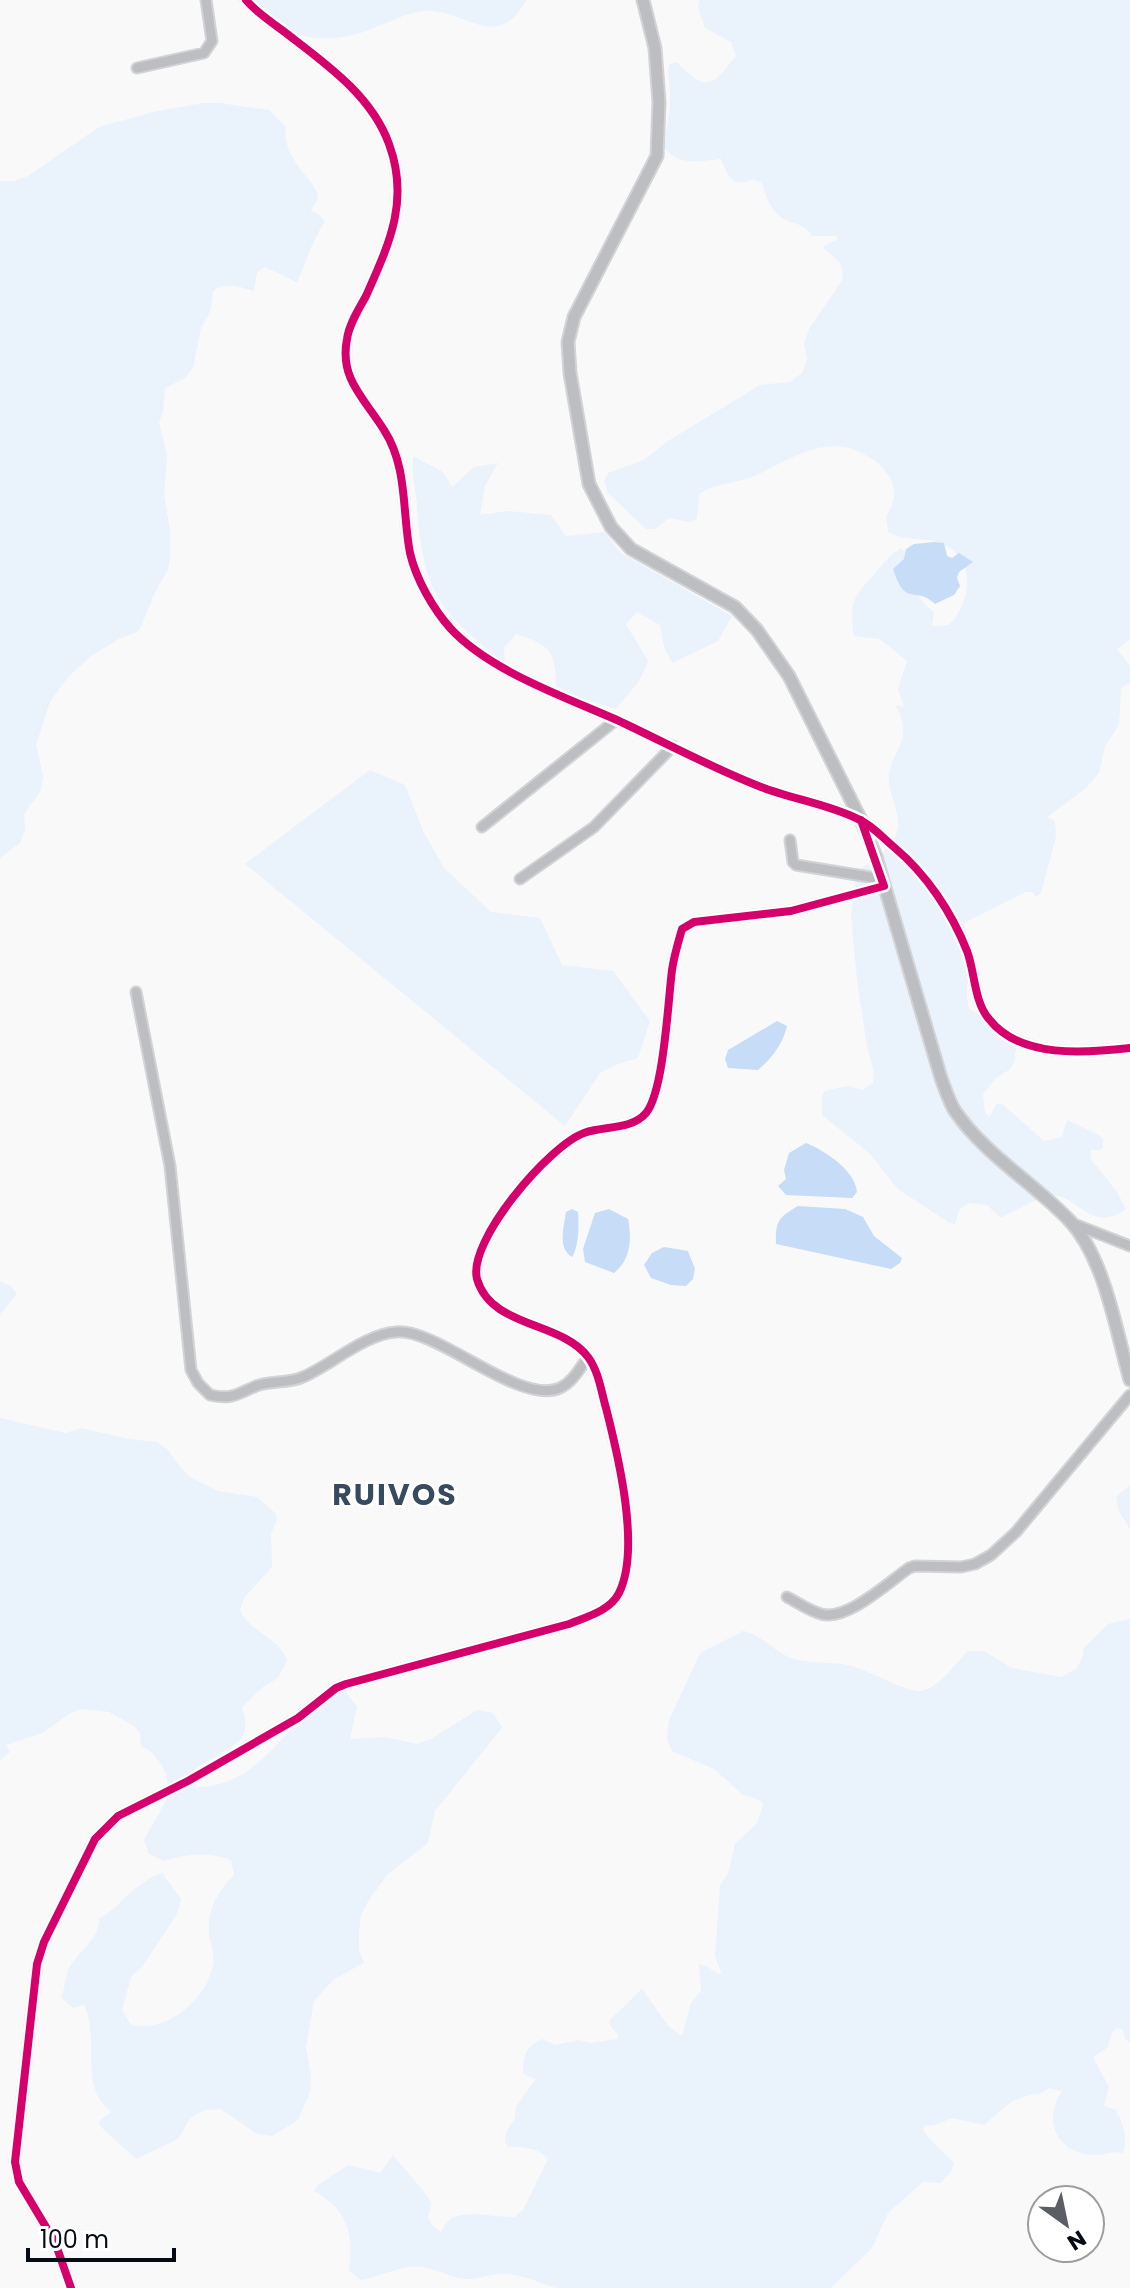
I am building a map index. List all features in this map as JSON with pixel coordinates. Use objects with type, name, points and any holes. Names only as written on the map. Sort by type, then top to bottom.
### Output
[{"type":"street","points":[[137,68],[204,53],[212,41],[206,0]]},
{"type":"street","points":[[246,0],[338,74],[368,106],[389,144],[398,188],[395,224],[347,336],[345,365],[354,390],[386,432],[397,460],[406,501],[410,553],[422,586],[451,630],[498,666],[760,787],[861,820],[902,854],[930,884],[968,953],[982,1006],[989,1019],[1007,1035],[1040,1049],[1085,1053],[1130,1048]]},
{"type":"street","points":[[643,0],[655,48],[659,102],[657,156],[574,317],[568,342],[570,373],[589,484],[611,527],[631,549],[735,607],[757,630],[789,676],[861,820],[941,1078],[954,1110],[976,1136],[1071,1222],[1098,1268],[1130,1380]]},
{"type":"street","points":[[482,827],[616,720]]},
{"type":"street","points":[[520,879],[594,827],[673,746]]},
{"type":"street","points":[[790,840],[796,865],[883,883]]},
{"type":"street","points":[[71,2288],[55,2242],[19,2182],[15,2162],[37,1964],[44,1942],[95,1839],[118,1816],[188,1781],[298,1718],[336,1688],[569,1624],[603,1610],[619,1594],[628,1555],[624,1476],[597,1373],[577,1346],[508,1314],[487,1297],[477,1278],[478,1256],[493,1225],[533,1176],[564,1145],[583,1133],[633,1123],[646,1113],[655,1093],[673,966],[682,929],[694,922],[791,911],[883,883]]},
{"type":"street","points":[[136,992],[170,1166],[191,1370],[210,1395],[238,1396],[258,1385],[302,1377],[376,1337],[397,1331],[419,1337],[521,1386],[543,1390],[559,1389],[566,1384],[588,1357]]},
{"type":"street","points":[[1071,1222],[1130,1246]]},
{"type":"street","points":[[787,1597],[820,1614],[830,1615],[855,1606],[909,1568],[961,1567],[975,1564],[991,1555],[1016,1532],[1130,1395]]},
{"type":"shaded area","points":[[239,0],[526,0],[515,16],[491,27],[452,15],[423,11],[356,34],[313,38],[272,26],[258,19],[258,13],[252,16]]},
{"type":"shaded area","points":[[699,0],[1130,0],[1130,639],[1117,649],[1130,666],[1130,683],[1121,688],[1119,725],[1105,746],[1099,773],[1086,788],[1047,817],[1055,821],[1056,837],[1041,893],[1036,897],[1032,892],[1026,892],[964,923],[975,963],[967,986],[969,1009],[1018,1034],[1014,1063],[983,1094],[985,1114],[990,1117],[996,1104],[1002,1104],[1044,1141],[1062,1137],[1067,1120],[1099,1135],[1103,1147],[1091,1150],[1090,1158],[1117,1192],[1126,1209],[1114,1216],[1094,1216],[1062,1197],[1052,1195],[1001,1218],[987,1205],[969,1203],[959,1210],[955,1224],[948,1222],[898,1189],[869,1153],[822,1115],[825,1091],[847,1086],[863,1090],[873,1083],[874,1071],[867,1047],[857,980],[851,914],[857,871],[886,849],[898,826],[889,772],[902,738],[901,718],[895,705],[904,707],[898,689],[907,661],[880,639],[854,636],[853,606],[863,586],[901,548],[912,559],[918,595],[934,612],[932,626],[949,625],[966,594],[966,571],[962,560],[943,544],[888,532],[886,517],[894,494],[890,478],[875,461],[848,448],[821,447],[750,478],[706,490],[699,494],[697,519],[690,522],[669,518],[655,529],[646,529],[608,493],[604,481],[608,473],[644,460],[668,441],[760,385],[790,382],[802,373],[807,358],[804,344],[809,329],[843,279],[841,264],[823,247],[838,239],[836,236],[812,236],[804,227],[781,217],[770,204],[762,183],[753,179],[740,183],[732,180],[721,159],[684,160],[665,149],[670,102],[669,64],[677,62],[695,79],[708,82],[714,80],[736,56],[731,42],[705,28],[698,7]]},
{"type":"shaded area","points":[[203,103],[269,110],[286,127],[289,150],[317,192],[318,198],[311,210],[325,222],[297,282],[265,267],[257,272],[254,291],[228,286],[213,291],[193,368],[185,378],[165,388],[159,423],[167,455],[164,494],[170,531],[168,570],[139,631],[90,657],[67,678],[50,702],[36,745],[43,775],[41,790],[24,814],[25,829],[20,843],[0,858],[0,181],[14,181],[28,176],[99,127],[157,111]]},
{"type":"shaded area","points":[[413,456],[443,472],[452,487],[474,467],[498,463],[485,486],[480,515],[507,511],[551,515],[566,536],[605,532],[621,553],[732,616],[718,641],[672,663],[664,647],[660,625],[637,612],[626,624],[648,661],[640,680],[616,709],[570,694],[556,686],[552,657],[536,641],[516,634],[504,648],[505,663],[449,613],[430,580],[420,535]]},
{"type":"shaded area","points":[[370,770],[405,785],[424,833],[444,868],[491,912],[540,918],[562,965],[613,971],[650,1021],[638,1058],[600,1073],[565,1126],[245,864]]},
{"type":"shaded area","points":[[0,1281],[12,1287],[17,1294],[0,1314]]},
{"type":"shaded area","points":[[0,1418],[66,1433],[81,1428],[157,1442],[167,1449],[190,1477],[218,1491],[257,1497],[275,1513],[277,1520],[271,1534],[272,1567],[244,1598],[240,1610],[250,1624],[278,1646],[287,1661],[278,1678],[263,1687],[242,1707],[245,1727],[241,1739],[186,1776],[196,1787],[222,1783],[244,1773],[272,1750],[301,1719],[315,1695],[346,1692],[357,1707],[350,1739],[385,1737],[417,1744],[431,1739],[477,1710],[493,1713],[502,1728],[435,1811],[428,1843],[387,1875],[369,1900],[361,1915],[359,1933],[359,1950],[364,1963],[334,1979],[314,2001],[306,2047],[311,2076],[310,2092],[298,2120],[272,2136],[257,2134],[221,2109],[205,2110],[191,2117],[178,2139],[136,2159],[99,2125],[100,2120],[112,2112],[101,2102],[95,2090],[91,2033],[84,2005],[74,2008],[61,1998],[70,1967],[95,1935],[99,1919],[143,1883],[162,1873],[181,1899],[177,1914],[142,1967],[131,1977],[122,2010],[131,2025],[157,2024],[170,2019],[193,2002],[209,1979],[213,1962],[209,1918],[218,1895],[234,1875],[231,1860],[223,1857],[198,1854],[164,1861],[149,1854],[144,1840],[164,1803],[168,1784],[166,1774],[154,1755],[141,1747],[140,1733],[134,1726],[109,1712],[82,1709],[71,1713],[42,1733],[6,1745],[10,1752],[0,1760]]},
{"type":"shaded area","points":[[1130,1485],[1130,1529],[1119,1512],[1116,1497]]},
{"type":"shaded area","points":[[1130,1619],[1130,2042],[1125,2039],[1123,2030],[1117,2028],[1107,2048],[1093,2057],[1109,2087],[1104,2106],[1115,2109],[1122,2125],[1125,2136],[1123,2153],[1079,2153],[1061,2141],[1053,2123],[1053,2112],[1062,2091],[1049,2088],[1040,2094],[1011,2102],[984,2125],[952,2118],[924,2126],[926,2134],[954,2163],[951,2172],[940,2183],[923,2182],[888,2213],[872,2248],[831,2288],[556,2288],[517,2275],[497,2274],[465,2279],[417,2267],[361,2280],[349,2271],[350,2246],[346,2224],[335,2206],[314,2191],[319,2184],[349,2165],[380,2173],[393,2155],[429,2198],[428,2217],[441,2232],[447,2222],[461,2215],[515,2217],[523,2210],[548,2159],[535,2150],[509,2147],[505,2143],[506,2132],[515,2118],[516,2106],[536,2079],[523,2074],[529,2048],[543,2039],[555,2045],[578,2040],[591,2043],[617,2039],[619,2036],[609,2021],[642,1989],[669,2027],[682,2036],[691,2003],[701,1991],[699,1965],[722,1975],[715,1956],[720,1885],[728,1874],[735,1844],[757,1823],[763,1805],[761,1801],[742,1794],[714,1769],[672,1751],[667,1740],[669,1720],[700,1653],[743,1631],[757,1636],[791,1658],[850,1666],[908,1689],[921,1691],[941,1680],[968,1651],[984,1651],[1012,1668],[1062,1677],[1077,1668],[1083,1649],[1108,1624]]},
{"type":"water","points":[[944,543],[947,556],[952,558],[959,553],[973,562],[959,572],[957,578],[960,586],[954,595],[935,604],[902,589],[893,569],[904,559],[906,549],[914,544]]},
{"type":"water","points":[[777,1021],[787,1026],[783,1039],[758,1070],[728,1068],[725,1059],[728,1050]]},
{"type":"water","points":[[806,1143],[830,1156],[851,1176],[857,1192],[852,1198],[786,1195],[778,1186],[786,1179],[784,1170],[789,1153]]},
{"type":"water","points":[[798,1206],[845,1209],[863,1217],[874,1236],[902,1258],[900,1263],[891,1269],[776,1244],[780,1220]]},
{"type":"water","points":[[572,1209],[578,1212],[578,1223],[572,1257],[564,1248],[563,1237],[566,1212]]},
{"type":"water","points":[[609,1209],[628,1219],[630,1234],[627,1255],[614,1273],[585,1262],[583,1249],[595,1213]]},
{"type":"water","points":[[664,1247],[688,1251],[695,1269],[693,1279],[686,1286],[651,1278],[644,1265],[652,1253]]},
{"type":"cycle path","points":[[246,0],[358,94],[381,126],[389,144],[398,184],[394,222],[382,258],[350,328],[347,366],[355,388],[392,444],[401,474],[410,553],[416,573],[451,629],[486,658],[529,682],[743,780],[835,809],[868,825],[918,870],[937,895],[967,951],[984,1012],[1002,1032],[1018,1041],[1055,1050],[1074,1052],[1130,1048]]},
{"type":"cycle path","points":[[71,2288],[55,2242],[19,2182],[15,2162],[37,1964],[44,1942],[95,1839],[118,1816],[188,1781],[298,1718],[336,1688],[569,1624],[597,1613],[615,1599],[625,1574],[628,1528],[616,1451],[595,1369],[576,1345],[496,1307],[477,1279],[477,1262],[497,1219],[514,1196],[569,1141],[584,1133],[625,1125],[646,1113],[661,1066],[672,970],[682,929],[694,922],[791,911],[884,886],[861,820]]},
{"type":"district","name":"RUIVOS","points":[[395,1495]]}]
